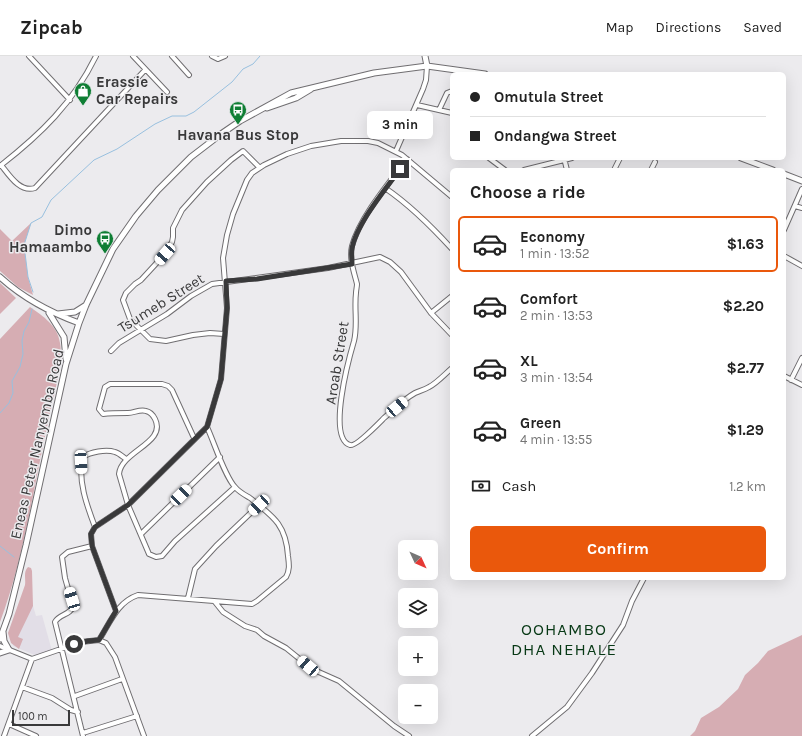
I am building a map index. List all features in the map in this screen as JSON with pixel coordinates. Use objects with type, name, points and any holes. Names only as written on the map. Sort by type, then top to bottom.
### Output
[{"type":"main road","points":[[425,56],[426,66],[471,72]]},
{"type":"main road","name":"Eneas Peter Nanyemba Road","points":[[0,639],[26,545],[66,364],[79,323],[86,305],[113,250],[136,216],[158,190],[192,157],[228,130],[291,93],[374,73],[426,66]]},
{"type":"main road","points":[[746,160],[768,168]]},
{"type":"main road","points":[[786,175],[802,181]]},
{"type":"main road","points":[[0,277],[14,289],[53,314],[79,323]]},
{"type":"main road","points":[[53,314],[71,313],[86,305]]},
{"type":"main road","points":[[47,310],[58,325],[64,337],[66,364]]},
{"type":"main road","points":[[0,654],[10,650],[4,641],[3,631]]},
{"type":"street","points":[[30,56],[70,100]]},
{"type":"street","points":[[96,56],[70,100],[29,142],[0,165],[20,186],[27,189],[35,188],[145,70]]},
{"type":"street","points":[[132,56],[167,92]]},
{"type":"street","points":[[172,56],[190,75]]},
{"type":"street","points":[[212,56],[218,59],[225,56]]},
{"type":"street","points":[[396,151],[417,105],[426,80],[426,66]]},
{"type":"street","points":[[439,110],[447,93],[450,92]]},
{"type":"street","points":[[417,105],[450,113]]},
{"type":"street","points":[[116,611],[92,546],[91,534],[95,527],[128,505],[194,438],[207,427],[221,379],[227,308],[223,258],[233,214],[247,180],[259,167],[287,154],[327,143],[368,141],[378,143],[396,151],[450,195]]},
{"type":"street","points":[[224,334],[199,334],[166,341],[150,339],[130,319],[126,312],[123,300],[124,296],[165,254],[172,242],[173,228],[182,210],[207,182],[240,152],[244,151],[247,153],[259,167]]},
{"type":"street","points":[[407,159],[370,210],[355,237],[351,251],[352,264],[380,258],[390,262],[401,272],[431,313],[450,333]]},
{"type":"street","points":[[492,160],[502,168]]},
{"type":"street","points":[[539,168],[561,160]]},
{"type":"street","points":[[652,168],[655,162]]},
{"type":"street","points":[[385,188],[401,199],[450,247]]},
{"type":"street","points":[[786,226],[802,189]]},
{"type":"street","points":[[795,206],[802,208]]},
{"type":"street","points":[[786,257],[802,266]]},
{"type":"street","name":"Tsumeb Street","points":[[111,351],[119,344],[212,284],[226,281],[257,279],[352,264]]},
{"type":"street","name":"Aroab Street","points":[[352,264],[354,278],[357,285],[356,333],[343,384],[340,427],[342,436],[348,444],[352,446],[356,445],[370,431],[414,394],[430,387],[450,370]]},
{"type":"street","points":[[431,313],[450,298]]},
{"type":"street","points":[[792,380],[802,358]]},
{"type":"street","points":[[786,377],[802,385]]},
{"type":"street","points":[[194,438],[172,390],[168,386],[162,384],[110,384],[105,387],[99,409],[103,414],[146,411],[153,415],[157,422],[158,429],[149,442],[126,459],[119,469],[119,474],[128,505],[142,533],[147,550],[150,554],[156,557],[162,556],[175,541],[235,487]]},
{"type":"street","points":[[99,640],[116,611],[134,596],[188,598],[215,602],[255,603],[282,581],[289,572],[288,548],[280,525],[259,505],[235,487],[207,427]]},
{"type":"street","points":[[95,527],[82,480],[81,462],[83,457],[90,453],[107,450],[115,452],[126,459]]},
{"type":"street","points":[[142,533],[220,457]]},
{"type":"street","points":[[188,598],[192,574],[195,569],[216,546],[259,505]]},
{"type":"street","points":[[92,546],[68,552],[62,557],[73,606],[70,611],[60,616],[55,622],[83,734],[137,716]]},
{"type":"street","points":[[532,736],[567,707],[592,673],[623,625],[632,601],[643,580]]},
{"type":"street","points":[[215,602],[223,612],[246,626],[257,630],[264,636],[286,648],[312,669],[339,681],[394,726],[409,736]]},
{"type":"street","points":[[0,646],[32,659],[81,642],[99,640],[106,643],[111,650],[144,736]]},
{"type":"street","points":[[4,736],[32,659]]},
{"type":"street","points":[[74,696],[122,679]]},
{"type":"street","points":[[22,687],[52,698],[71,710],[78,712]]},
{"type":"street","points":[[8,724],[36,736]]},
{"type":"shaded area","points":[[31,223],[24,245],[28,277],[33,295],[18,287],[0,271],[0,229],[12,241]]},
{"type":"shaded area","points":[[0,283],[16,298],[0,314]]},
{"type":"shaded area","points":[[30,307],[49,322],[56,331],[59,337],[61,351],[56,385],[27,526],[15,575],[0,622],[0,339]]},
{"type":"shaded area","points":[[28,567],[31,568],[32,571],[33,606],[18,637],[23,639],[19,649],[11,643],[8,633],[25,585],[25,573]]},
{"type":"shaded area","points":[[33,606],[36,616],[42,615],[52,651],[37,656],[13,646],[8,633],[13,621]]},
{"type":"shaded area","points":[[802,635],[802,736],[690,736],[695,731],[701,718],[719,707],[738,689],[745,675],[768,651]]},
{"type":"waterway","points":[[33,292],[28,277],[24,245],[31,223],[42,217],[51,200],[94,160],[117,149],[155,124],[172,116],[186,116],[194,112],[232,82],[243,69],[253,64],[260,56]]},
{"type":"waterway","points":[[0,413],[9,403],[13,393],[12,381],[20,367],[23,354],[22,341],[24,331],[29,322],[32,309]]},
{"type":"waterway","points":[[0,546],[14,557]]},
{"type":"place","name":"Erassie Car Repairs","points":[[83,106]]},
{"type":"place","name":"Havana Bus Stop","points":[[238,125]]},
{"type":"place","name":"Dimo Hamaambo","points":[[105,254]]},
{"type":"district","name":"OOHAMBO DHA NEHALE","points":[[564,639]]},
{"type":"route","points":[[74,644],[99,640],[116,611],[92,546],[91,534],[95,527],[128,505],[194,438],[207,427],[221,379],[227,308],[226,281],[257,279],[303,270],[352,264],[351,251],[355,237],[374,204],[400,169]]}]
